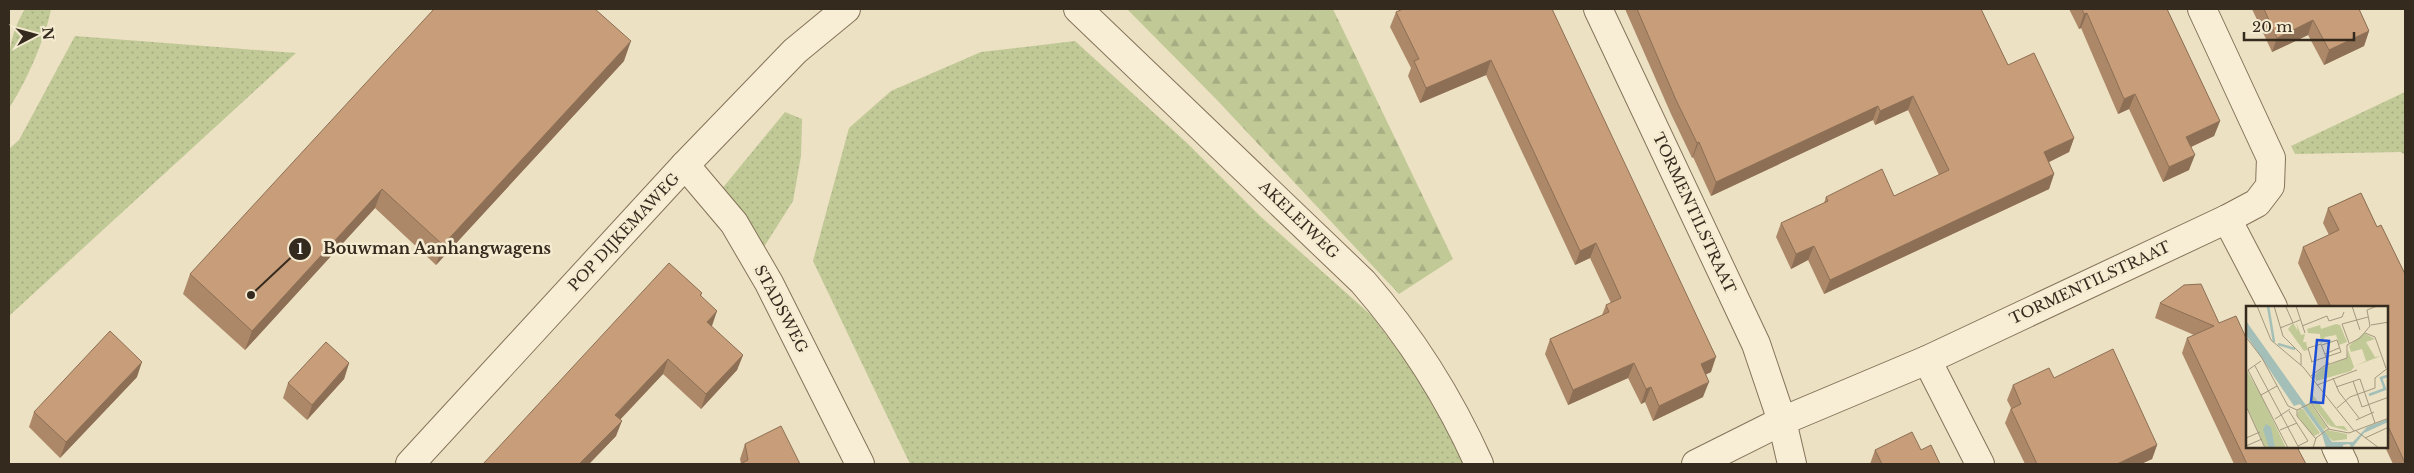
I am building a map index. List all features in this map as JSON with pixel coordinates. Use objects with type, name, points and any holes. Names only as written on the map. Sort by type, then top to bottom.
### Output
[{"type":"street","name":"POP DIJKEMAWEG","points":[[410,464],[685,165],[795,51],[846,9]]},
{"type":"street","name":"AKELEIWEG","points":[[1078,9],[1363,282],[1396,320],[1425,362],[1479,464]]},
{"type":"street","name":"TORMENTILSTRAAT","points":[[1598,9],[1756,344],[1782,421],[1792,464]]},
{"type":"street","name":"TORMENTILSTRAAT","points":[[1696,464],[1782,421],[1927,360],[2227,219],[2256,203],[2270,186],[2271,158],[2202,9]]},
{"type":"street","name":"STADSWEG","points":[[685,165],[734,223],[764,275],[860,464]]},
{"type":"street","points":[[2227,219],[2272,306]]},
{"type":"street","points":[[1927,360],[1980,464]]},
{"type":"street","points":[[2336,448],[2344,464]]},
{"type":"green space","points":[[25,9],[51,9],[45,33],[34,60],[22,87],[9,108],[9,57],[18,21]]},
{"type":"green space","points":[[1127,9],[1333,9],[1453,259],[1399,294],[1217,100]]},
{"type":"green space","points":[[75,36],[296,53],[9,316],[9,149],[19,140]]},
{"type":"green space","points":[[1075,41],[1187,143],[1260,216],[1371,315],[1419,378],[1465,464],[910,464],[813,261],[849,128],[891,91],[981,52]]},
{"type":"green space","points":[[2405,92],[2405,155],[2401,152],[2295,154],[2291,146]]},
{"type":"green space","points":[[785,112],[802,119],[801,156],[793,201],[762,250],[716,196]]},
{"type":"building","points":[[434,9],[595,9],[631,41],[443,245],[382,189],[252,331],[190,274]]},
{"type":"building","points":[[1403,9],[1552,9],[1716,357],[1701,364],[1709,382],[1659,406],[1651,387],[1646,389],[1634,363],[1573,390],[1550,339],[1609,312],[1606,305],[1621,298],[1596,243],[1580,251],[1491,60],[1426,88],[1414,61],[1419,59],[1396,12]]},
{"type":"building","points":[[1637,9],[1981,9],[2008,65],[2034,53],[2074,138],[2044,152],[2054,174],[1830,280],[1814,246],[1796,254],[1781,223],[1828,201],[1826,197],[1882,169],[1894,196],[1949,170],[1913,96],[1880,111],[1878,106],[1716,182],[1699,142],[1697,143],[1676,100]]},
{"type":"building","points":[[2082,9],[2167,9],[2220,121],[2186,137],[2195,155],[2169,167],[2135,94],[2124,99],[2087,13],[2084,14]]},
{"type":"building","points":[[2264,9],[2359,9],[2369,31],[2329,50],[2313,20],[2277,38]]},
{"type":"building","points":[[2361,193],[2377,227],[2381,225],[2405,274],[2405,463],[2389,428],[2389,306],[2331,306],[2303,247],[2339,230],[2328,208]]},
{"type":"building","points":[[669,263],[702,293],[700,295],[717,311],[707,322],[743,355],[706,394],[668,359],[615,415],[622,421],[579,464],[483,464]]},
{"type":"building","points":[[2201,284],[2219,323],[2236,316],[2246,338],[2246,448],[2298,448],[2306,464],[2247,464],[2187,338],[2214,326],[2160,303],[2184,285]]},
{"type":"building","points":[[110,331],[142,362],[66,442],[34,412]]},
{"type":"building","points":[[326,342],[349,363],[312,405],[288,383]]},
{"type":"building","points":[[2113,349],[2157,445],[2117,464],[2037,464],[2011,409],[2021,404],[2013,385],[2049,368],[2054,378]]},
{"type":"building","points":[[781,426],[800,464],[740,464],[748,460],[745,444]]},
{"type":"building","points":[[1912,432],[1921,450],[1931,445],[1940,464],[1882,464],[1875,450]]},
{"type":"place","name":"Bouwman Aanhangwagens","points":[[251,295]]}]
